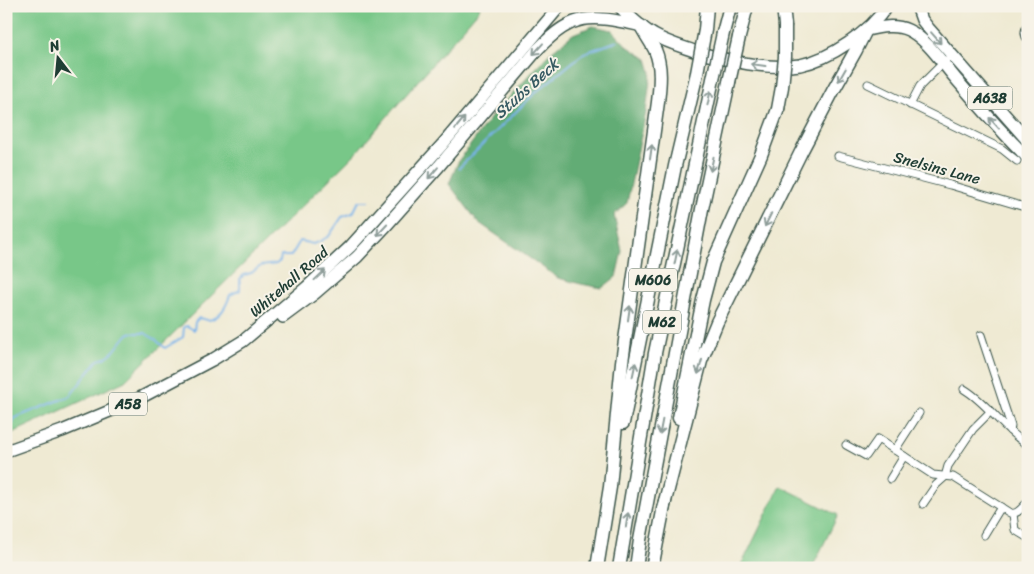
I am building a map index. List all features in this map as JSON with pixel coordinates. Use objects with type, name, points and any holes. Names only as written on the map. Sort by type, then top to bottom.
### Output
[{"type":"highway","name":"M606","points":[[597,568],[610,486],[675,166],[705,30],[707,6]]},
{"type":"highway","name":"M62","points":[[619,568],[655,353],[730,6]]},
{"type":"highway","name":"M62","points":[[636,568],[700,218],[747,6]]},
{"type":"highway","points":[[652,568],[678,419],[710,272],[761,155],[778,110],[786,57],[783,6]]},
{"type":"highway","points":[[610,486],[622,362],[659,93],[660,74],[658,59],[655,50],[639,26]]},
{"type":"highway","points":[[663,509],[702,361],[717,322],[801,152],[866,31]]},
{"type":"main road","name":"Whitehall Road","points":[[6,451],[62,432],[136,400],[244,341],[308,287],[350,247],[442,145],[560,6]]},
{"type":"main road","points":[[619,6],[639,26],[661,39],[712,56],[766,66],[786,66],[824,58],[866,31],[887,6]]},
{"type":"main road","name":"A638","points":[[916,6],[922,20],[947,59],[1028,141]]},
{"type":"main road","name":"A58","points":[[244,341],[278,321],[314,294],[357,257],[445,159],[538,49],[560,29],[577,20],[599,18],[607,18],[639,26]]},
{"type":"main road","points":[[866,31],[890,27],[909,30],[947,59],[1013,144],[1022,159]]},
{"type":"street","points":[[1028,25],[1025,33],[1028,40]]},
{"type":"street","points":[[910,105],[920,86],[947,59]]},
{"type":"street","points":[[868,84],[1022,159]]},
{"type":"street","name":"Snelsins Lane","points":[[838,156],[950,185],[1028,208]]},
{"type":"street","points":[[981,335],[1011,426],[1010,432]]},
{"type":"street","points":[[964,389],[973,395],[1010,432],[1028,445]]},
{"type":"street","points":[[923,504],[936,485],[945,477],[948,466],[973,429],[990,412]]},
{"type":"street","points":[[895,450],[919,413]]},
{"type":"street","points":[[846,444],[866,456],[878,439],[933,475],[953,477],[1013,514]]},
{"type":"street","points":[[890,479],[904,456]]},
{"type":"street","points":[[1013,514],[1028,502]]},
{"type":"street","points":[[984,535],[1001,507]]},
{"type":"street","points":[[1013,514],[1015,530],[1028,538]]},
{"type":"green space","points":[[6,6],[480,6],[479,10],[355,154],[125,381],[6,436]]},
{"type":"green space","points":[[593,26],[612,30],[627,46],[647,59],[651,72],[646,112],[627,203],[614,215],[622,251],[616,277],[602,288],[558,278],[478,222],[449,184],[459,160],[492,116],[551,52],[573,34]]},
{"type":"green space","points":[[780,486],[838,515],[812,568],[740,568]]},
{"type":"waterway","name":"Stubs Beck","points":[[459,168],[536,92],[584,53],[618,41]]},
{"type":"waterway","name":"Stubs Beck","points":[[6,428],[12,425],[15,418],[70,396],[98,360],[105,358],[114,351],[129,333],[145,333],[165,348],[183,337],[184,327],[187,326],[194,330],[195,322],[199,318],[208,320],[216,317],[225,307],[230,295],[240,290],[240,279],[244,275],[251,273],[261,266],[276,264],[280,261],[281,256],[291,256],[300,241],[313,244],[319,242],[329,236],[342,217],[353,213],[359,201],[369,201]]}]
